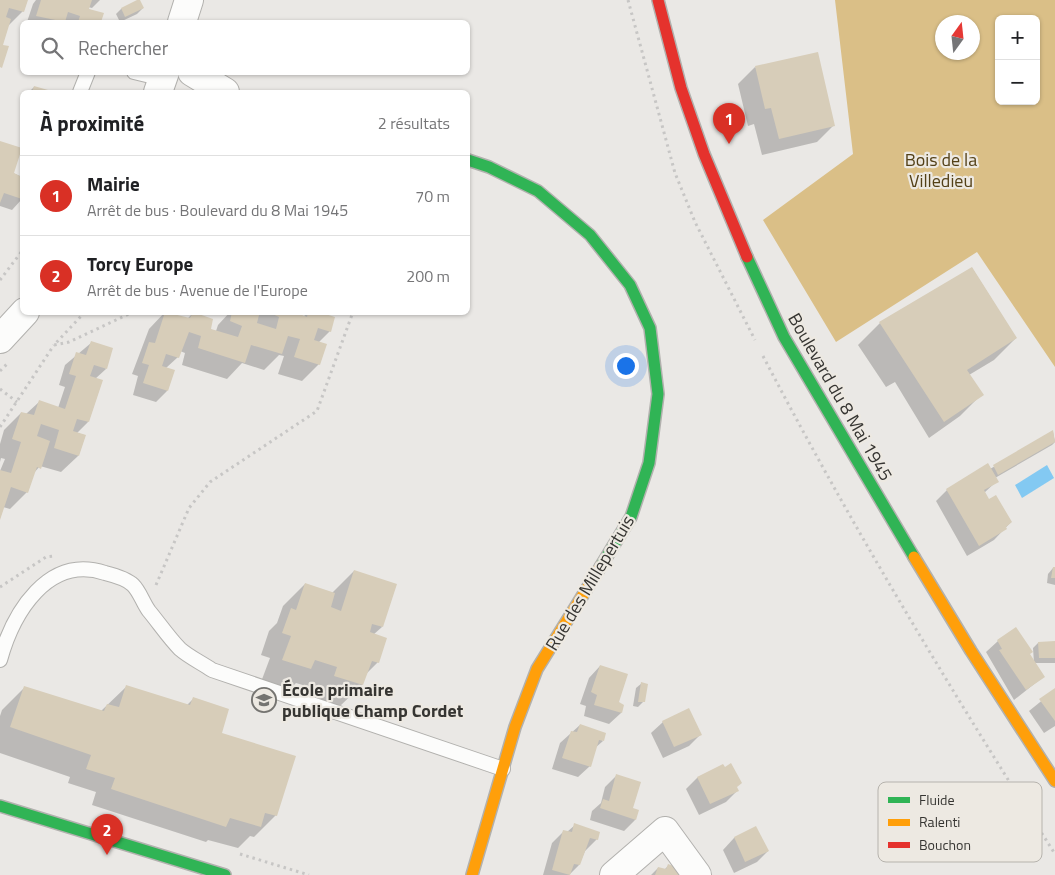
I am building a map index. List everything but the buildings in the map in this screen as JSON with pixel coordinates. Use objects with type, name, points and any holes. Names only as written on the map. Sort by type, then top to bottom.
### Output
[{"type":"street","points":[[183,20],[189,0]]},
{"type":"street","name":"Boulevard du 8 Mai 1945","points":[[658,0],[680,88],[704,154],[746,255],[784,337],[851,453],[966,643],[1055,781]]},
{"type":"street","points":[[197,75],[222,90]]},
{"type":"street","name":"Rue des Millepertuis","points":[[470,161],[489,167],[538,191],[590,235],[630,285],[650,328],[658,394],[649,463],[631,517],[537,669],[515,727],[472,875]]},
{"type":"street","points":[[0,339],[22,315]]},
{"type":"street","points":[[0,806],[225,875]]},
{"type":"street","points":[[614,875],[665,831],[697,875]]},
{"type":"lane","points":[[81,90],[87,75]]},
{"type":"lane","points":[[142,75],[162,82]]},
{"type":"lane","points":[[0,660],[8,632],[16,618],[43,584],[55,575],[71,569],[93,569],[133,584],[147,609],[181,649],[212,670],[503,769]]},
{"type":"path","points":[[0,280],[20,254]]},
{"type":"path","points":[[0,427],[54,345],[82,315]]},
{"type":"path","points":[[54,345],[69,342],[127,315]]},
{"type":"path","points":[[147,609],[189,508],[210,482],[317,411],[352,315]]},
{"type":"path","points":[[0,389],[17,402]]},
{"type":"green space","name":"Bois de la Villedieu","points":[[835,0],[1055,0],[1055,367],[977,252],[836,342],[763,220],[853,154]]},
{"type":"water","points":[[1047,465],[1054,478],[1022,498],[1015,485]]},
{"type":"traffic: fast","points":[[470,161],[489,167],[538,191],[590,235],[630,285],[650,328],[658,394],[649,463],[631,517],[601,566]]},
{"type":"traffic: fast","points":[[747,257],[784,337],[914,557]]},
{"type":"traffic: fast","points":[[0,806],[225,875]]},
{"type":"traffic: slow","points":[[914,557],[971,651],[1055,781]]},
{"type":"traffic: slow","points":[[472,875],[515,727],[537,669],[601,566]]},
{"type":"traffic: jam","points":[[658,0],[681,88],[704,154],[747,257]]},
{"type":"place","name":"Mairie","points":[[729,144]]},
{"type":"place","name":"École primaire publique Champ Cordet","points":[[264,700]]},
{"type":"place","name":"Torcy Europe","points":[[107,855]]}]
